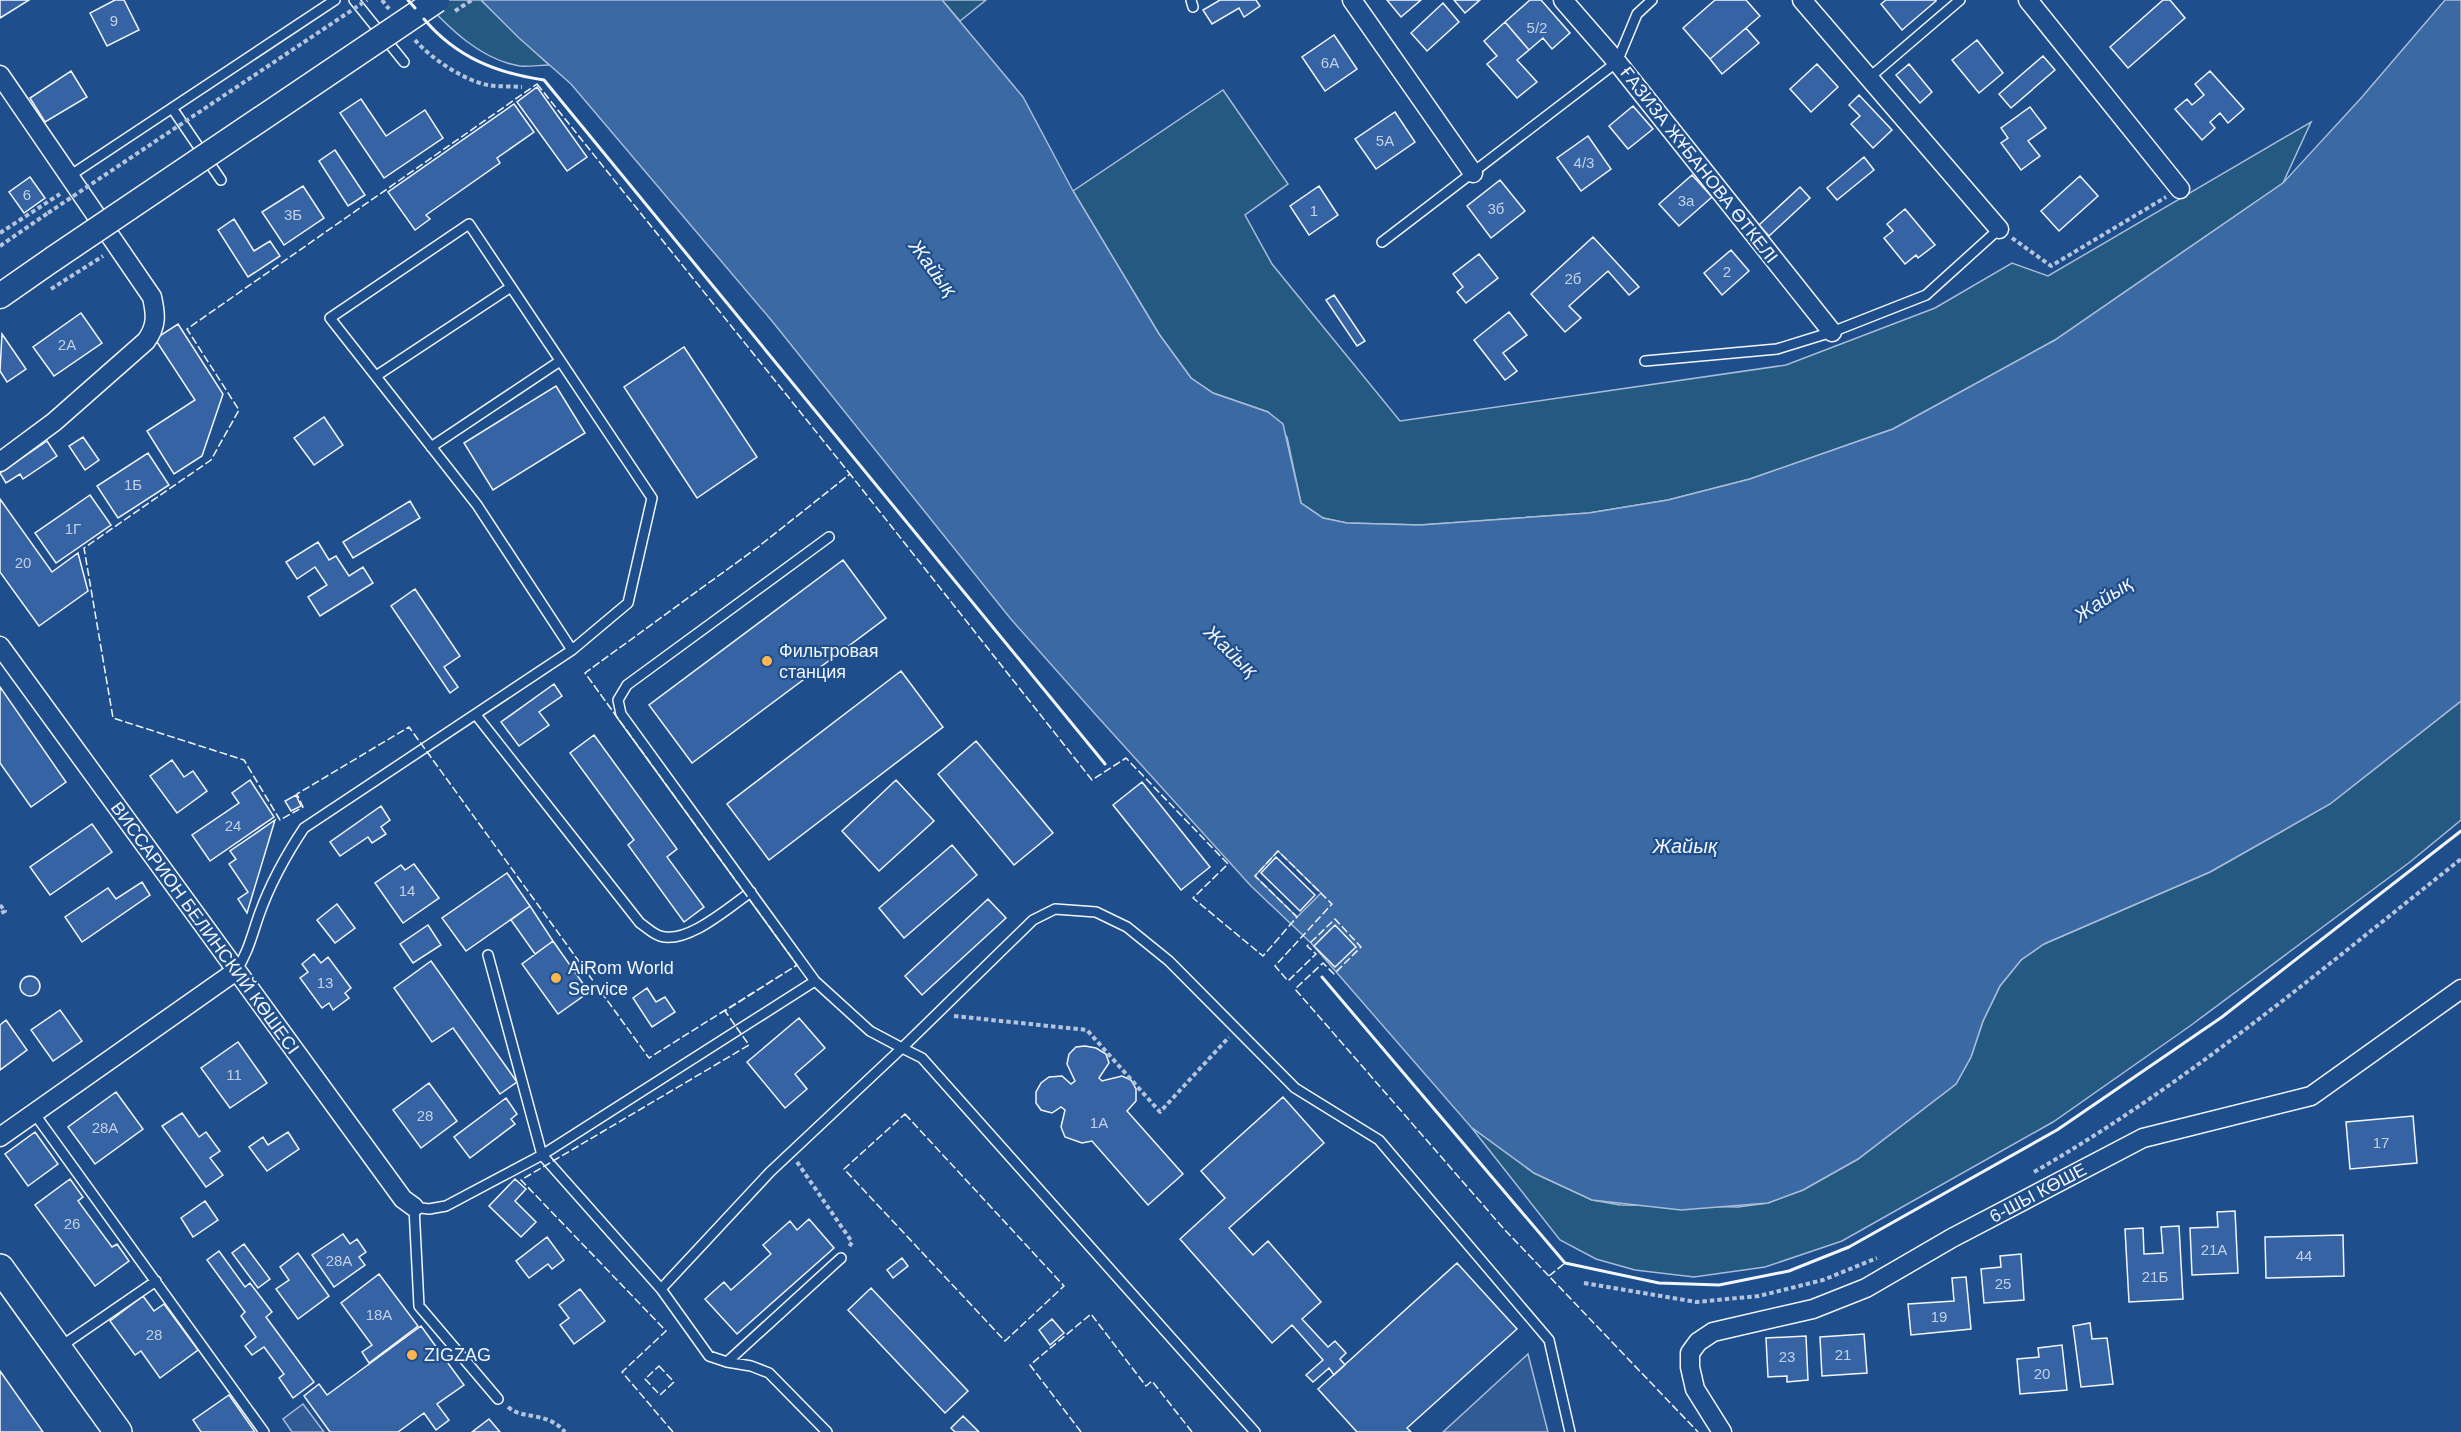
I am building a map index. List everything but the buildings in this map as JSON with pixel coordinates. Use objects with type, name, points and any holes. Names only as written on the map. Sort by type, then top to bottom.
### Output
[{"type":"main road","points":[[0,296],[437,0]]},
{"type":"main road","points":[[1,1271],[118,1432]]},
{"type":"street","points":[[1352,0],[1473,173]]},
{"type":"street","name":"ҒАЗИЗА ЖҰБАНОВА ӨТКЕЛІ","points":[[1563,0],[1617,62],[1832,332]]},
{"type":"street","points":[[1802,0],[1999,230]]},
{"type":"street","points":[[2028,0],[2180,189]]},
{"type":"street","points":[[0,75],[152,297],[156,313],[155,329],[146,341],[54,422],[0,462]]},
{"type":"street","name":"ВИССАРИОН БЕЛИНСКИЙ КӨШЕСІ","points":[[0,646],[403,1199],[414,1207]]},
{"type":"street","points":[[0,1137],[236,971]]},
{"type":"street","name":"6-ШЫ КӨШЕ","points":[[1722,1432],[1695,1389],[1690,1367],[1690,1353],[1698,1342],[1713,1332],[1813,1309],[1866,1288],[1952,1239],[2143,1138],[2311,1096],[2461,989]]},
{"type":"lane","points":[[68,177],[335,0]]},
{"type":"lane","points":[[354,0],[404,62]]},
{"type":"lane","points":[[1382,242],[1617,62],[1637,14],[1652,0]]},
{"type":"lane","points":[[1870,77],[1960,0]]},
{"type":"lane","points":[[172,108],[221,180]]},
{"type":"lane","points":[[236,971],[249,951],[259,914],[286,856],[304,828],[572,650],[628,603],[652,498],[469,224],[330,318],[477,505],[572,650]]},
{"type":"lane","points":[[1645,361],[1777,349],[1832,332],[1926,295],[1999,230]]},
{"type":"lane","points":[[376,376],[511,287]]},
{"type":"lane","points":[[431,447],[560,361]]},
{"type":"lane","points":[[829,537],[627,686],[618,699],[621,714],[815,981],[870,1031],[922,1058],[1255,1432]]},
{"type":"lane","points":[[476,715],[640,923],[659,936],[676,938],[691,933],[751,892]]},
{"type":"lane","points":[[662,1289],[790,1153],[902,1048],[1032,920],[1054,909],[1096,912],[1126,927],[1169,961],[1294,1088],[1378,1140],[1549,1340],[1569,1432]]},
{"type":"lane","points":[[488,955],[542,1155],[662,1289],[710,1356],[727,1362],[752,1366],[769,1373],[827,1432]]},
{"type":"lane","points":[[498,1399],[419,1306],[414,1207],[429,1209],[446,1206],[542,1155],[815,981]]},
{"type":"lane","points":[[34,1113],[264,1432]]},
{"type":"lane","points":[[727,1362],[841,1258]]},
{"type":"lane","points":[[58,1349],[156,1281]]},
{"type":"path","points":[[0,246],[367,0]]},
{"type":"path","points":[[382,0],[396,16]]},
{"type":"path","points":[[409,33],[423,50],[450,68],[487,85],[522,87]]},
{"type":"path","points":[[0,233],[64,191],[68,177]]},
{"type":"path","points":[[1999,230],[2051,266],[2180,189]]},
{"type":"path","points":[[42,295],[117,247]]},
{"type":"path","points":[[2025,1177],[2077,1147],[2235,1037],[2461,859]]},
{"type":"path","points":[[0,905],[4,911],[0,914]]},
{"type":"path","points":[[935,1015],[1088,1030],[1160,1112],[1236,1029]]},
{"type":"path","points":[[790,1153],[852,1242],[841,1258]]},
{"type":"path","points":[[1584,1283],[1696,1302],[1759,1296],[1823,1280],[1881,1257]]},
{"type":"path","points":[[498,1399],[515,1412],[538,1415],[556,1423],[565,1432]]},
{"type":"shaded area","points":[[423,0],[481,0],[549,65],[520,66],[492,57],[455,32]]},
{"type":"shaded area","points":[[942,0],[986,0],[960,21]]},
{"type":"shaded area","points":[[1223,90],[1288,184],[1245,215],[1272,264],[1400,421],[1786,365],[1935,308],[2012,263],[2048,276],[2311,122],[2283,183],[2055,340],[1893,429],[1750,479],[1668,500],[1589,513],[1420,525],[1347,523],[1323,518],[1301,503],[1287,437],[1268,412],[1213,393],[1191,378],[1159,334],[1073,191]]},
{"type":"shaded area","points":[[2461,701],[2461,820],[2410,862],[2190,1026],[2053,1122],[1842,1241],[1765,1267],[1694,1277],[1635,1270],[1596,1259],[1560,1240],[1471,1127],[1534,1173],[1592,1200],[1620,1205],[1738,1207],[1768,1203],[1803,1190],[1858,1159],[1956,1084],[1971,1057],[1983,1021],[2000,986],[2021,960],[2044,944],[2210,872],[2330,804]]},
{"type":"shaded area","points":[[1528,1354],[1548,1432],[1443,1432]]},
{"type":"shaded area","points":[[303,1404],[324,1432],[292,1432],[283,1419]]},
{"type":"water","name":"Жайық","points":[[481,0],[942,0],[1023,97],[1073,191],[1159,334],[1191,378],[1213,393],[1268,412],[1283,424],[1301,503],[1323,518],[1347,523],[1420,525],[1589,513],[1668,500],[1750,479],[1893,429],[2055,340],[2283,183],[2362,97],[2445,0],[2461,0],[2461,701],[2330,804],[2210,872],[2044,944],[2021,960],[2000,986],[1983,1021],[1971,1057],[1956,1084],[1858,1159],[1803,1190],[1768,1203],[1681,1210],[1592,1200],[1534,1173],[1471,1127],[1311,943],[1251,886],[1010,618],[772,321],[571,84],[519,38]]},
{"type":"pier","points":[[1278,851],[1321,893],[1297,917],[1255,876]]},
{"type":"fence","points":[[537,84],[850,474],[758,547],[585,673],[797,965],[649,1058],[409,727],[297,794],[303,807],[280,820],[244,760],[113,718],[84,548],[211,460],[239,410],[187,329],[537,84]]},
{"type":"fence","points":[[673,1432],[622,1372],[666,1331],[521,1180],[749,1045],[725,1011],[797,965],[585,673],[758,547],[850,474],[1092,780],[1126,758],[1228,864],[1193,898],[1263,956],[1297,917],[1255,876],[1278,851],[1332,904],[1275,966],[1288,981],[1316,954],[1307,946],[1335,919],[1361,947],[1334,974],[1323,963],[1295,989],[1504,1229],[1698,1432]]},
{"type":"fence","points":[[905,1114],[1064,1286],[1005,1341],[844,1169],[905,1114]]},
{"type":"fence","points":[[1549,1276],[1565,1263]]},
{"type":"fence","points":[[1081,1432],[1030,1365],[1091,1314],[1146,1386],[1152,1381],[1192,1432]]},
{"type":"fence","points":[[659,1366],[674,1382],[660,1395],[645,1379],[659,1366]]},
{"type":"wall","points":[[408,0],[415,8]]},
{"type":"wall","points":[[424,19],[450,44],[478,61],[509,73],[544,80],[1105,764]]},
{"type":"wall","points":[[1322,977],[1565,1263],[1659,1283],[1719,1285],[1789,1271],[1849,1247],[2057,1130],[2222,1017],[2461,831]]},
{"type":"place","name":"Фильтровая станция","points":[[767,661]]},
{"type":"place","name":"AiRom World Service","points":[[556,978]]},
{"type":"place","name":"ZIGZAG","points":[[412,1355]]}]
